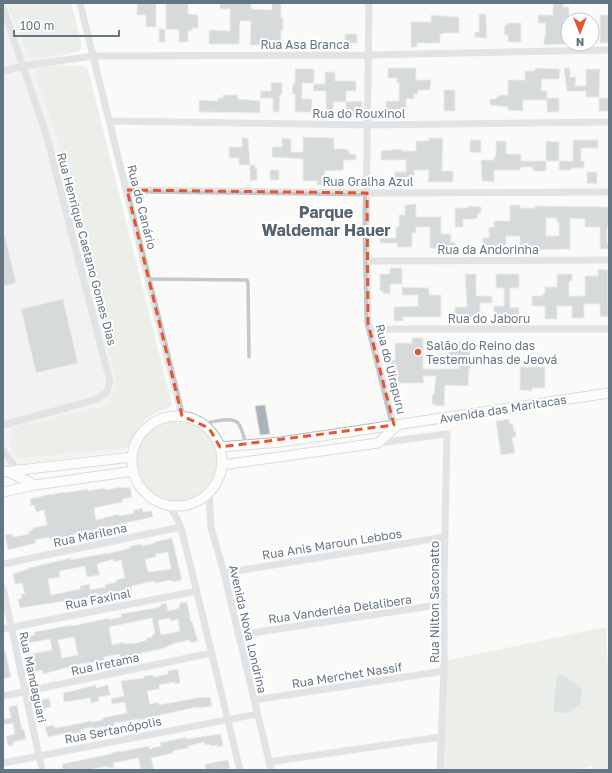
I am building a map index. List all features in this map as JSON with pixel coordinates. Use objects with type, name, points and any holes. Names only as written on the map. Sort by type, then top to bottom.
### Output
[{"type":"street","name":"Rua do Canário","points":[[80,3],[182,416]]},
{"type":"street","name":"Rua do Uirapuru","points":[[369,3],[367,193],[368,323],[395,426]]},
{"type":"street","name":"Rua Henrique Caetano Gomes Dias","points":[[3,8],[46,134],[110,378],[110,385],[107,392],[98,399],[3,425]]},
{"type":"street","name":"Rua Asa Branca","points":[[3,71],[24,66],[93,56],[369,55],[609,50]]},
{"type":"street","name":"Rua do Rouxinol","points":[[110,121],[368,125],[609,122]]},
{"type":"street","name":"Rua Gralha Azul","points":[[127,190],[367,193],[609,192]]},
{"type":"street","name":"Rua da Andorinha","points":[[367,261],[609,260]]},
{"type":"street","name":"Rua do Jaboru","points":[[370,329],[609,329]]},
{"type":"street","name":"Avenida das Maritacas","points":[[220,447],[286,441],[395,426],[609,393]]},
{"type":"street","points":[[172,416],[189,417],[203,424],[214,434],[220,447],[222,465],[216,484],[200,499],[190,504],[167,504],[148,495],[141,487],[134,471],[132,457],[138,438],[144,430],[152,423],[162,418],[172,416]]},
{"type":"street","points":[[378,443],[395,426]]},
{"type":"street","name":"Avenida das Maritacas","points":[[222,465],[447,434]]},
{"type":"street","name":"Rua Nilton Saconatto","points":[[440,770],[444,671],[447,434]]},
{"type":"street","points":[[286,441],[288,455]]},
{"type":"street","points":[[3,450],[17,470]]},
{"type":"street","points":[[5,472],[132,457]]},
{"type":"street","points":[[3,458],[5,472]]},
{"type":"street","points":[[3,492],[35,485],[134,471]]},
{"type":"street","points":[[5,472],[35,485]]},
{"type":"street","name":"Avenida Nova Londrina","points":[[209,492],[211,527],[224,573],[271,770]]},
{"type":"street","points":[[167,504],[174,513],[181,527],[240,770]]},
{"type":"street","name":"Rua Marilena","points":[[3,564],[181,527]]},
{"type":"street","name":"Rua Anis Maroun Lebbos","points":[[224,573],[445,537]]},
{"type":"street","name":"Rua Mandaguari","points":[[3,588],[42,770]]},
{"type":"street","name":"Rua Faxinal","points":[[3,629],[197,591]]},
{"type":"street","name":"Rua Vanderléa Delalibera","points":[[238,635],[444,604]]},
{"type":"street","name":"Rua Iretama","points":[[3,696],[212,653]]},
{"type":"street","name":"Rua Merchet Nassif","points":[[254,700],[444,671]]},
{"type":"street","name":"Rua Sertanópolis","points":[[3,763],[257,714]]},
{"type":"street","points":[[269,762],[441,737]]},
{"type":"lane","points":[[149,279],[247,280],[249,357]]},
{"type":"lane","points":[[203,424],[229,419],[234,420],[238,423],[247,445]]},
{"type":"highlighted area","points":[[127,190],[367,193],[368,323],[394,425],[220,447],[209,428],[182,416]]},
{"type":"shaded area","points":[[3,3],[52,3],[141,407],[136,430],[123,451],[3,467]]},
{"type":"shaded area","points":[[7,3],[71,3],[82,46],[79,52],[30,59]]},
{"type":"shaded area","points":[[82,65],[88,70],[172,405],[144,421],[125,450],[123,448],[20,458],[13,452],[11,445],[13,428],[105,406],[115,391],[116,379],[59,141],[35,75],[40,68]]},
{"type":"shaded area","points":[[176,420],[192,423],[205,432],[214,445],[217,461],[214,477],[205,490],[192,499],[176,502],[160,499],[147,490],[138,477],[135,461],[138,445],[147,432],[160,423]]},
{"type":"shaded area","points":[[606,627],[609,693],[609,770],[592,770],[592,766],[574,770],[443,770],[445,661]]},
{"type":"shaded area","points":[[561,675],[573,681],[582,689],[580,704],[568,713],[553,712],[557,676]]},
{"type":"building","points":[[137,3],[156,3],[156,27],[146,27],[146,15],[137,15]]},
{"type":"building","points":[[166,3],[188,3],[188,14],[198,15],[198,28],[192,28],[192,31],[188,31],[188,42],[179,42],[179,30],[166,29]]},
{"type":"building","points":[[220,3],[251,3],[251,9],[272,10],[272,3],[281,3],[283,31],[281,31],[281,43],[271,43],[271,45],[250,45],[251,21],[240,21],[239,44],[209,44],[209,30],[230,31],[230,9],[220,9]]},
{"type":"building","points":[[553,3],[563,3],[563,7],[569,7],[569,12],[560,12],[560,44],[544,45],[546,23],[538,23],[538,15],[553,15]]},
{"type":"building","points":[[479,14],[486,14],[487,38],[475,37],[475,32],[479,32]]},
{"type":"building","points":[[431,15],[459,17],[459,33],[443,33],[440,34],[440,43],[417,43],[417,47],[411,47],[411,22],[431,22]]},
{"type":"building","points":[[600,15],[609,15],[609,43],[600,43]]},
{"type":"building","points":[[507,23],[521,23],[521,42],[508,42],[508,35],[504,35],[505,25],[507,25]]},
{"type":"building","points":[[159,29],[165,29],[165,42],[159,42]]},
{"type":"building","points":[[345,34],[357,34],[357,43],[351,43],[351,49],[345,49]]},
{"type":"building","points":[[388,68],[416,68],[416,80],[431,80],[430,90],[418,90],[418,94],[414,94],[414,99],[406,99],[406,110],[386,110],[386,101],[399,101],[399,82],[396,82],[397,78],[388,78]]},
{"type":"building","points":[[535,68],[560,69],[559,79],[542,79],[541,91],[547,91],[547,98],[559,98],[559,112],[547,112],[547,100],[523,100],[523,111],[508,110],[508,107],[490,105],[490,99],[496,99],[499,95],[508,95],[508,80],[525,80],[525,71],[535,71]]},
{"type":"building","points":[[564,68],[570,68],[570,77],[576,77],[575,86],[586,86],[586,69],[600,69],[599,97],[586,97],[586,91],[567,91]]},
{"type":"building","points":[[295,69],[314,69],[314,83],[302,83],[302,99],[312,99],[312,112],[295,112],[295,94],[292,94],[293,84],[295,83]]},
{"type":"building","points":[[325,72],[335,72],[335,81],[356,81],[356,91],[346,91],[346,102],[333,102],[333,114],[326,114],[326,91],[313,91],[314,84],[325,84]]},
{"type":"building","points":[[271,82],[282,83],[279,112],[273,112],[273,98],[260,98],[261,91],[271,91]]},
{"type":"building","points":[[444,90],[455,90],[455,111],[444,111]]},
{"type":"building","points":[[223,95],[238,95],[238,99],[260,101],[260,113],[199,112],[199,100],[218,101],[218,98],[223,98]]},
{"type":"building","points":[[599,98],[609,98],[609,111],[599,111]]},
{"type":"building","points":[[362,101],[362,109],[356,109],[356,117],[346,117],[346,102]]},
{"type":"building","points":[[303,137],[334,138],[334,149],[348,149],[350,154],[356,154],[356,160],[344,160],[343,170],[325,171],[323,185],[317,185],[317,181],[303,181],[303,159],[272,157],[272,147],[282,147],[282,138],[291,139],[291,152],[303,152]]},
{"type":"building","points":[[242,138],[248,138],[250,165],[239,165],[239,158],[229,158],[229,147],[242,147]]},
{"type":"building","points":[[429,138],[443,138],[442,171],[453,171],[453,182],[428,182],[429,170],[414,170],[414,182],[402,181],[402,183],[393,183],[393,176],[395,176],[395,172],[406,172],[406,160],[381,160],[381,151],[402,149],[402,151],[416,151],[416,141],[429,141]]},
{"type":"building","points":[[470,140],[481,140],[481,153],[470,152]]},
{"type":"building","points":[[573,140],[598,140],[598,148],[581,148],[581,161],[584,161],[584,168],[559,170],[559,161],[573,161]]},
{"type":"building","points":[[496,141],[506,141],[506,154],[521,154],[521,161],[546,161],[546,171],[533,171],[533,167],[521,167],[520,170],[494,170],[494,182],[482,181],[481,160],[494,160],[494,157],[496,156]]},
{"type":"building","points":[[546,141],[559,142],[559,161],[546,161]]},
{"type":"building","points":[[250,165],[255,165],[255,169],[257,169],[257,180],[250,181]]},
{"type":"building","points":[[270,170],[279,170],[279,180],[270,180]]},
{"type":"building","points":[[587,172],[597,172],[597,184],[587,183]]},
{"type":"building","points":[[416,204],[416,217],[441,217],[441,234],[451,234],[451,242],[455,242],[455,250],[430,248],[430,227],[416,227],[416,233],[412,233],[412,247],[397,247],[397,243],[380,243],[380,238],[396,238],[396,227],[399,227],[399,215],[405,215],[405,205]]},
{"type":"building","points":[[510,205],[520,205],[520,208],[535,208],[535,206],[609,207],[607,244],[609,244],[609,249],[600,249],[600,227],[585,227],[585,219],[570,218],[570,249],[520,250],[520,236],[506,236],[506,248],[483,248],[483,238],[489,238],[489,227],[494,227],[494,221],[510,221]],"holes":[[[546,218],[557,218],[557,222],[559,222],[559,236],[546,236]]]},
{"type":"building","points":[[468,206],[481,207],[481,213],[478,213],[478,218],[463,219],[463,227],[455,227],[455,208],[468,208]]},
{"type":"building","points":[[3,236],[5,236],[16,283],[3,286]]},
{"type":"building","points":[[390,268],[402,268],[402,284],[390,284],[390,294],[380,291],[380,274],[390,274]]},
{"type":"building","points":[[598,269],[608,270],[608,317],[600,316],[600,304],[584,304],[584,318],[572,318],[572,306],[557,306],[557,319],[545,319],[545,306],[532,306],[532,296],[541,296],[545,293],[545,287],[557,287],[557,274],[572,274],[572,281],[569,281],[569,296],[585,296],[585,276],[598,276]]},
{"type":"building","points":[[465,274],[476,274],[476,296],[492,296],[492,303],[480,303],[480,317],[455,317],[455,307],[467,307]]},
{"type":"building","points":[[496,274],[519,274],[519,288],[510,288],[510,308],[519,307],[519,318],[494,318],[494,306],[504,306],[504,288],[496,288]]},
{"type":"building","points":[[402,287],[429,288],[429,295],[441,295],[441,317],[403,317],[403,321],[394,321],[394,307],[418,306],[418,295],[402,295]]},
{"type":"building","points":[[63,299],[78,363],[36,373],[21,309]]},
{"type":"building","points":[[412,338],[423,338],[423,369],[459,369],[459,355],[448,356],[448,350],[445,350],[445,343],[470,342],[470,369],[468,386],[445,385],[444,406],[432,404],[432,395],[434,395],[436,376],[423,376],[424,383],[397,383],[397,369],[390,369],[390,360],[395,360],[395,343],[412,343]]},
{"type":"building","points":[[520,367],[545,367],[545,388],[532,388],[532,391],[520,390]]},
{"type":"building","points":[[265,405],[270,434],[260,435],[255,406]]},
{"type":"building","points":[[509,419],[510,424],[513,424],[514,432],[516,431],[516,437],[512,437],[515,453],[501,455],[496,421]]},
{"type":"building","points":[[130,487],[132,497],[122,499],[123,502],[94,508],[96,520],[119,514],[119,516],[134,513],[134,510],[142,508],[143,512],[152,511],[153,517],[62,538],[50,539],[49,537],[35,540],[36,543],[8,550],[5,535],[12,534],[13,537],[29,534],[29,531],[33,530],[33,528],[47,525],[44,510],[36,512],[34,505],[31,506],[30,499],[63,492],[88,489],[88,491],[105,488],[105,490]]},
{"type":"building","points":[[172,538],[182,580],[172,582],[171,580],[155,583],[154,581],[131,586],[132,589],[116,593],[116,591],[71,601],[20,608],[18,599],[22,598],[21,594],[25,594],[22,583],[15,584],[13,574],[33,567],[71,558],[71,560],[108,554],[130,548],[130,546],[142,544],[142,546],[155,543],[154,542]],"holes":[[[168,552],[171,569],[148,572],[145,559],[156,557],[155,554]],[[113,559],[114,562],[121,560],[125,578],[105,585],[106,587],[90,590],[89,584],[80,586],[80,589],[51,595],[48,579],[60,577],[60,571],[85,566],[87,577],[100,575],[97,564]]]},
{"type":"building","points":[[187,602],[191,622],[198,641],[190,643],[190,640],[175,643],[164,648],[120,658],[120,654],[104,657],[104,662],[96,664],[96,662],[80,664],[43,674],[42,670],[29,673],[27,664],[33,663],[31,654],[52,650],[50,639],[28,643],[27,636],[35,635],[34,632],[109,618],[109,620],[121,617],[121,614],[156,608],[161,606],[161,604],[166,603],[168,611],[179,608],[180,603]],"holes":[[[152,618],[155,634],[152,635],[153,637],[146,638],[147,640],[136,643],[124,644],[124,642],[112,645],[109,627]],[[170,618],[170,621],[178,619],[180,631],[161,635],[158,620]],[[74,637],[78,655],[62,658],[58,640]]]},
{"type":"building","points":[[3,650],[5,650],[11,677],[3,679]]},
{"type":"building","points":[[178,669],[180,683],[174,684],[174,682],[159,685],[159,689],[147,691],[150,704],[159,702],[159,705],[202,697],[210,697],[212,706],[191,708],[140,720],[114,723],[115,728],[105,730],[104,726],[92,729],[92,727],[80,730],[81,733],[72,734],[72,732],[48,737],[45,727],[54,725],[55,728],[103,720],[102,718],[127,713],[125,702],[112,704],[111,699],[124,696],[121,681],[144,678],[144,676],[153,675],[153,677],[168,674],[168,671]]},
{"type":"building","points":[[96,685],[96,688],[108,685],[110,695],[98,697],[99,701],[91,703],[90,698],[64,702],[63,693]]},
{"type":"building","points":[[49,698],[51,707],[42,709],[40,700]]},
{"type":"building","points":[[17,705],[22,730],[24,729],[26,739],[13,742],[14,745],[8,746],[6,736],[15,734],[13,723],[3,725],[3,719],[11,718],[9,707]]},
{"type":"building","points":[[221,734],[223,746],[217,747],[217,745],[205,745],[204,742],[188,746],[188,748],[173,751],[173,753],[151,758],[154,770],[141,770],[138,758],[113,763],[114,767],[108,768],[107,766],[89,770],[63,770],[62,764],[149,746],[149,749],[161,746],[160,743],[186,737],[186,739]]},
{"type":"building","points":[[228,760],[230,769],[206,770],[205,764]]},
{"type":"place","name":"Salão do Reino das Testemunhas de Jeová","points":[[418,352]]},
{"type":"district","name":"Parque Waldemar Hauer","points":[[326,221]]}]
